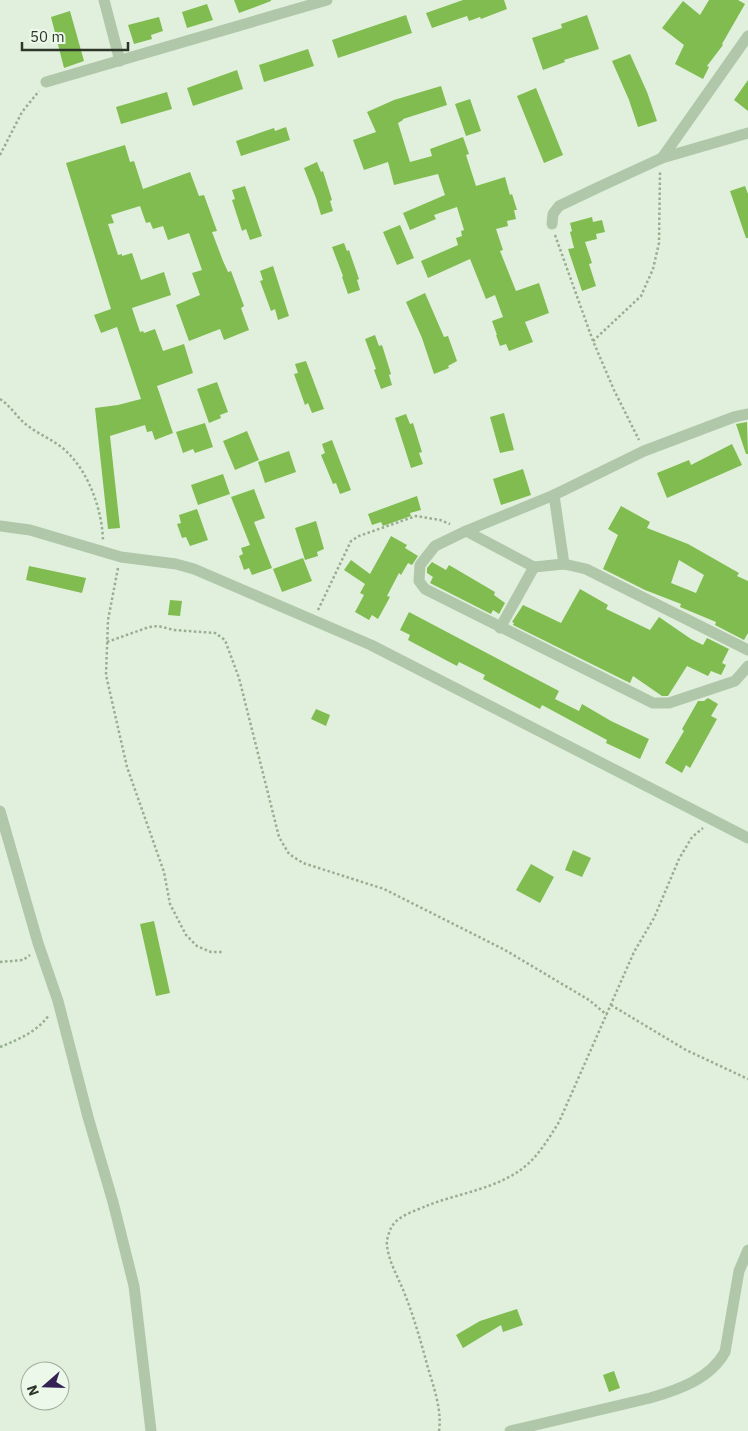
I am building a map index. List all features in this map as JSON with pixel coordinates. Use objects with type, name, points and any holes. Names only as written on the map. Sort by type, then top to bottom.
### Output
[{"type":"street","points":[[104,0],[120,61]]},
{"type":"street","points":[[46,82],[327,0]]},
{"type":"street","points":[[662,158],[748,36]]},
{"type":"street","points":[[552,224],[553,214],[559,206],[662,158],[748,133]]},
{"type":"street","points":[[748,414],[734,417],[644,451],[554,495],[466,531],[435,546],[420,565],[419,581],[424,589],[653,702],[669,703],[736,681],[748,666]]},
{"type":"street","points":[[554,495],[564,564]]},
{"type":"street","points":[[0,526],[30,530],[121,557],[176,564],[194,569],[371,645],[748,838]]},
{"type":"street","points":[[466,531],[534,567],[564,564],[586,569],[748,650]]},
{"type":"street","points":[[500,628],[534,567]]},
{"type":"street","points":[[0,811],[38,943],[58,1001],[88,1118],[114,1202],[134,1286],[151,1431]]},
{"type":"street","points":[[510,1431],[657,1396],[670,1392],[706,1374],[718,1363],[725,1352],[739,1271],[748,1250]]},
{"type":"path","points":[[0,155],[22,112],[46,82]]},
{"type":"path","points":[[593,341],[641,296],[652,269],[659,243],[659,178],[662,158]]},
{"type":"path","points":[[552,224],[593,341],[614,390],[644,451]]},
{"type":"path","points":[[0,399],[8,404],[27,425],[67,452],[85,474],[101,522],[103,553]]},
{"type":"path","points":[[314,621],[351,541],[359,536],[416,516],[440,520],[466,531]]},
{"type":"path","points":[[121,557],[108,620],[106,675],[127,767],[164,872],[170,904],[186,935],[198,946],[211,952],[223,952]]},
{"type":"path","points":[[107,642],[149,626],[214,633],[225,640],[239,678],[279,837],[289,854],[304,863],[384,889],[505,950],[589,1000],[607,1015]]},
{"type":"path","points":[[439,1431],[439,1412],[421,1341],[388,1252],[386,1243],[391,1227],[410,1212],[491,1184],[513,1174],[532,1160],[547,1142],[559,1122],[634,952],[654,918],[679,859],[697,831],[716,821]]},
{"type":"path","points":[[0,962],[23,960],[32,953],[38,943]]},
{"type":"path","points":[[0,1047],[25,1036],[44,1022],[58,1001]]},
{"type":"path","points":[[611,1005],[686,1050],[748,1079]]},
{"type":"building","points":[[234,0],[271,0],[271,1],[239,13]]},
{"type":"building","points":[[463,0],[504,0],[507,9],[481,19],[480,17],[469,21],[467,16],[432,28],[426,13]]},
{"type":"building","points":[[709,0],[738,0],[745,4],[723,45],[707,66],[709,67],[703,79],[675,64],[684,45],[662,28],[683,1],[700,15]]},
{"type":"building","points":[[207,4],[213,20],[187,28],[182,12]]},
{"type":"building","points":[[70,11],[84,61],[64,68],[51,17]]},
{"type":"building","points":[[406,15],[412,33],[338,58],[332,40]]},
{"type":"building","points":[[587,15],[599,49],[564,60],[565,62],[543,70],[532,38],[562,28],[561,24]]},
{"type":"building","points":[[159,17],[163,31],[151,35],[152,39],[134,44],[128,25]]},
{"type":"building","points":[[308,49],[314,66],[264,82],[259,65]]},
{"type":"building","points":[[630,54],[647,92],[657,121],[638,127],[629,100],[612,61]]},
{"type":"building","points":[[237,70],[243,89],[193,106],[187,88]]},
{"type":"building","points":[[748,80],[748,111],[734,100]]},
{"type":"building","points":[[441,86],[447,105],[403,119],[398,123],[410,162],[432,156],[430,149],[463,137],[469,154],[466,155],[476,186],[505,177],[517,210],[514,210],[516,219],[507,221],[508,226],[496,229],[503,250],[500,251],[516,291],[539,283],[549,313],[525,322],[533,342],[509,351],[506,344],[500,346],[492,321],[503,317],[495,295],[486,299],[470,259],[428,278],[421,261],[458,245],[456,238],[462,236],[461,231],[464,230],[457,207],[434,215],[436,219],[410,230],[403,213],[445,195],[438,174],[394,185],[388,162],[364,170],[353,140],[376,132],[367,112],[394,100]]},
{"type":"building","points":[[536,88],[563,155],[544,163],[517,96]]},
{"type":"building","points":[[167,92],[172,109],[121,124],[116,107]]},
{"type":"building","points":[[470,99],[481,131],[466,136],[455,104]]},
{"type":"building","points":[[286,127],[290,140],[241,156],[236,141],[274,128],[275,131]]},
{"type":"building","points":[[125,145],[130,162],[134,161],[143,189],[190,172],[199,196],[204,195],[217,231],[212,232],[228,272],[231,271],[244,306],[241,308],[249,330],[224,340],[220,329],[189,341],[176,305],[200,295],[192,273],[202,270],[189,233],[168,240],[163,226],[153,229],[150,222],[146,223],[140,206],[111,215],[114,223],[108,224],[118,255],[122,254],[122,256],[132,253],[141,280],[164,272],[171,295],[132,308],[140,332],[143,331],[144,333],[155,329],[163,351],[184,344],[193,373],[157,386],[173,433],[155,440],[152,431],[147,432],[145,425],[110,436],[120,528],[108,529],[95,408],[141,399],[117,327],[101,333],[94,315],[111,309],[66,163]]},
{"type":"building","points":[[317,162],[321,172],[323,171],[332,200],[330,201],[333,211],[321,215],[304,168]]},
{"type":"building","points":[[245,186],[262,236],[250,240],[246,229],[242,231],[232,200],[235,199],[232,190]]},
{"type":"building","points":[[745,186],[748,194],[748,238],[746,238],[730,191]]},
{"type":"building","points":[[592,217],[593,222],[602,220],[605,232],[596,234],[597,239],[585,242],[592,263],[589,264],[596,286],[582,291],[568,249],[574,248],[570,223]]},
{"type":"building","points":[[400,225],[414,258],[397,265],[383,232]]},
{"type":"building","points":[[344,243],[347,251],[349,250],[359,279],[357,280],[360,290],[348,294],[332,247]]},
{"type":"building","points":[[273,266],[289,316],[278,320],[275,309],[271,311],[260,281],[263,280],[260,271]]},
{"type":"building","points":[[425,293],[444,337],[448,336],[457,361],[448,366],[449,368],[434,374],[422,338],[406,302]]},
{"type":"building","points":[[375,335],[379,346],[382,345],[391,374],[389,375],[392,385],[381,389],[365,339]]},
{"type":"building","points":[[306,361],[324,409],[312,413],[308,403],[305,405],[294,374],[298,373],[295,364]]},
{"type":"building","points":[[217,382],[228,412],[220,415],[221,418],[209,423],[197,389]]},
{"type":"building","points":[[504,413],[514,450],[500,453],[490,417]]},
{"type":"building","points":[[406,414],[410,424],[413,423],[422,452],[419,453],[423,464],[411,468],[395,418]]},
{"type":"building","points":[[747,422],[748,454],[746,454],[736,424]]},
{"type":"building","points":[[205,423],[213,447],[195,453],[193,449],[183,453],[176,432]]},
{"type":"building","points":[[247,431],[259,460],[235,470],[223,441]]},
{"type":"building","points":[[332,440],[351,490],[340,494],[336,483],[333,484],[321,455],[325,453],[322,444]]},
{"type":"building","points":[[732,444],[742,465],[667,498],[657,473],[689,460],[691,465]]},
{"type":"building","points":[[289,451],[296,472],[265,483],[258,462]]},
{"type":"building","points":[[523,469],[531,495],[501,505],[493,479]]},
{"type":"building","points":[[223,474],[230,494],[198,505],[191,485]]},
{"type":"building","points":[[254,489],[265,518],[254,522],[272,568],[252,575],[249,568],[244,570],[239,556],[243,554],[241,548],[250,545],[231,497]]},
{"type":"building","points":[[417,496],[421,510],[410,513],[411,516],[383,526],[381,522],[372,525],[368,514]]},
{"type":"building","points":[[621,506],[650,522],[647,528],[688,544],[739,573],[737,576],[748,581],[748,633],[744,640],[715,625],[716,622],[680,607],[681,604],[645,590],[603,569],[618,535],[608,529]],"holes":[[[679,560],[704,575],[696,593],[671,583]]]},
{"type":"building","points":[[197,509],[208,540],[190,546],[186,537],[182,538],[177,524],[181,523],[179,515]]},
{"type":"building","points":[[316,521],[324,549],[317,552],[318,556],[305,560],[295,528]]},
{"type":"building","points":[[391,536],[407,545],[405,548],[418,556],[412,565],[408,563],[401,575],[399,573],[387,596],[390,597],[378,619],[372,615],[369,620],[355,612],[364,595],[360,593],[365,584],[344,570],[351,560],[370,574]]},
{"type":"building","points":[[303,558],[312,581],[282,592],[273,569]]},
{"type":"building","points":[[432,562],[446,570],[449,565],[495,592],[494,595],[505,603],[499,614],[493,610],[491,614],[430,583],[433,577],[427,573],[427,568]]},
{"type":"building","points":[[29,566],[86,578],[82,593],[26,580]]},
{"type":"building","points":[[580,589],[608,605],[606,609],[650,630],[659,617],[703,645],[707,638],[729,649],[722,663],[726,665],[721,675],[711,671],[708,676],[687,666],[668,696],[662,696],[633,676],[630,683],[513,625],[514,623],[512,622],[523,605],[561,623]]},
{"type":"building","points":[[170,600],[182,601],[180,616],[168,615]]},
{"type":"building","points":[[409,612],[559,691],[555,699],[579,711],[582,704],[611,721],[649,739],[640,759],[606,743],[607,740],[542,705],[540,709],[483,679],[485,675],[459,662],[457,666],[408,640],[410,635],[400,630]]},
{"type":"building","points":[[708,698],[718,704],[711,716],[717,719],[690,768],[686,765],[682,773],[665,763],[684,731],[682,729],[698,701],[704,701]]},
{"type":"building","points":[[316,709],[330,715],[326,726],[311,719]]},
{"type":"building","points":[[573,850],[591,858],[582,877],[565,870]]},
{"type":"building","points":[[531,864],[554,877],[540,903],[516,890]]},
{"type":"building","points":[[154,921],[170,993],[156,996],[140,924]]},
{"type":"building","points":[[517,1309],[523,1325],[503,1332],[501,1325],[463,1348],[456,1335],[480,1321]]},
{"type":"building","points":[[614,1371],[620,1388],[609,1392],[603,1375]]}]
